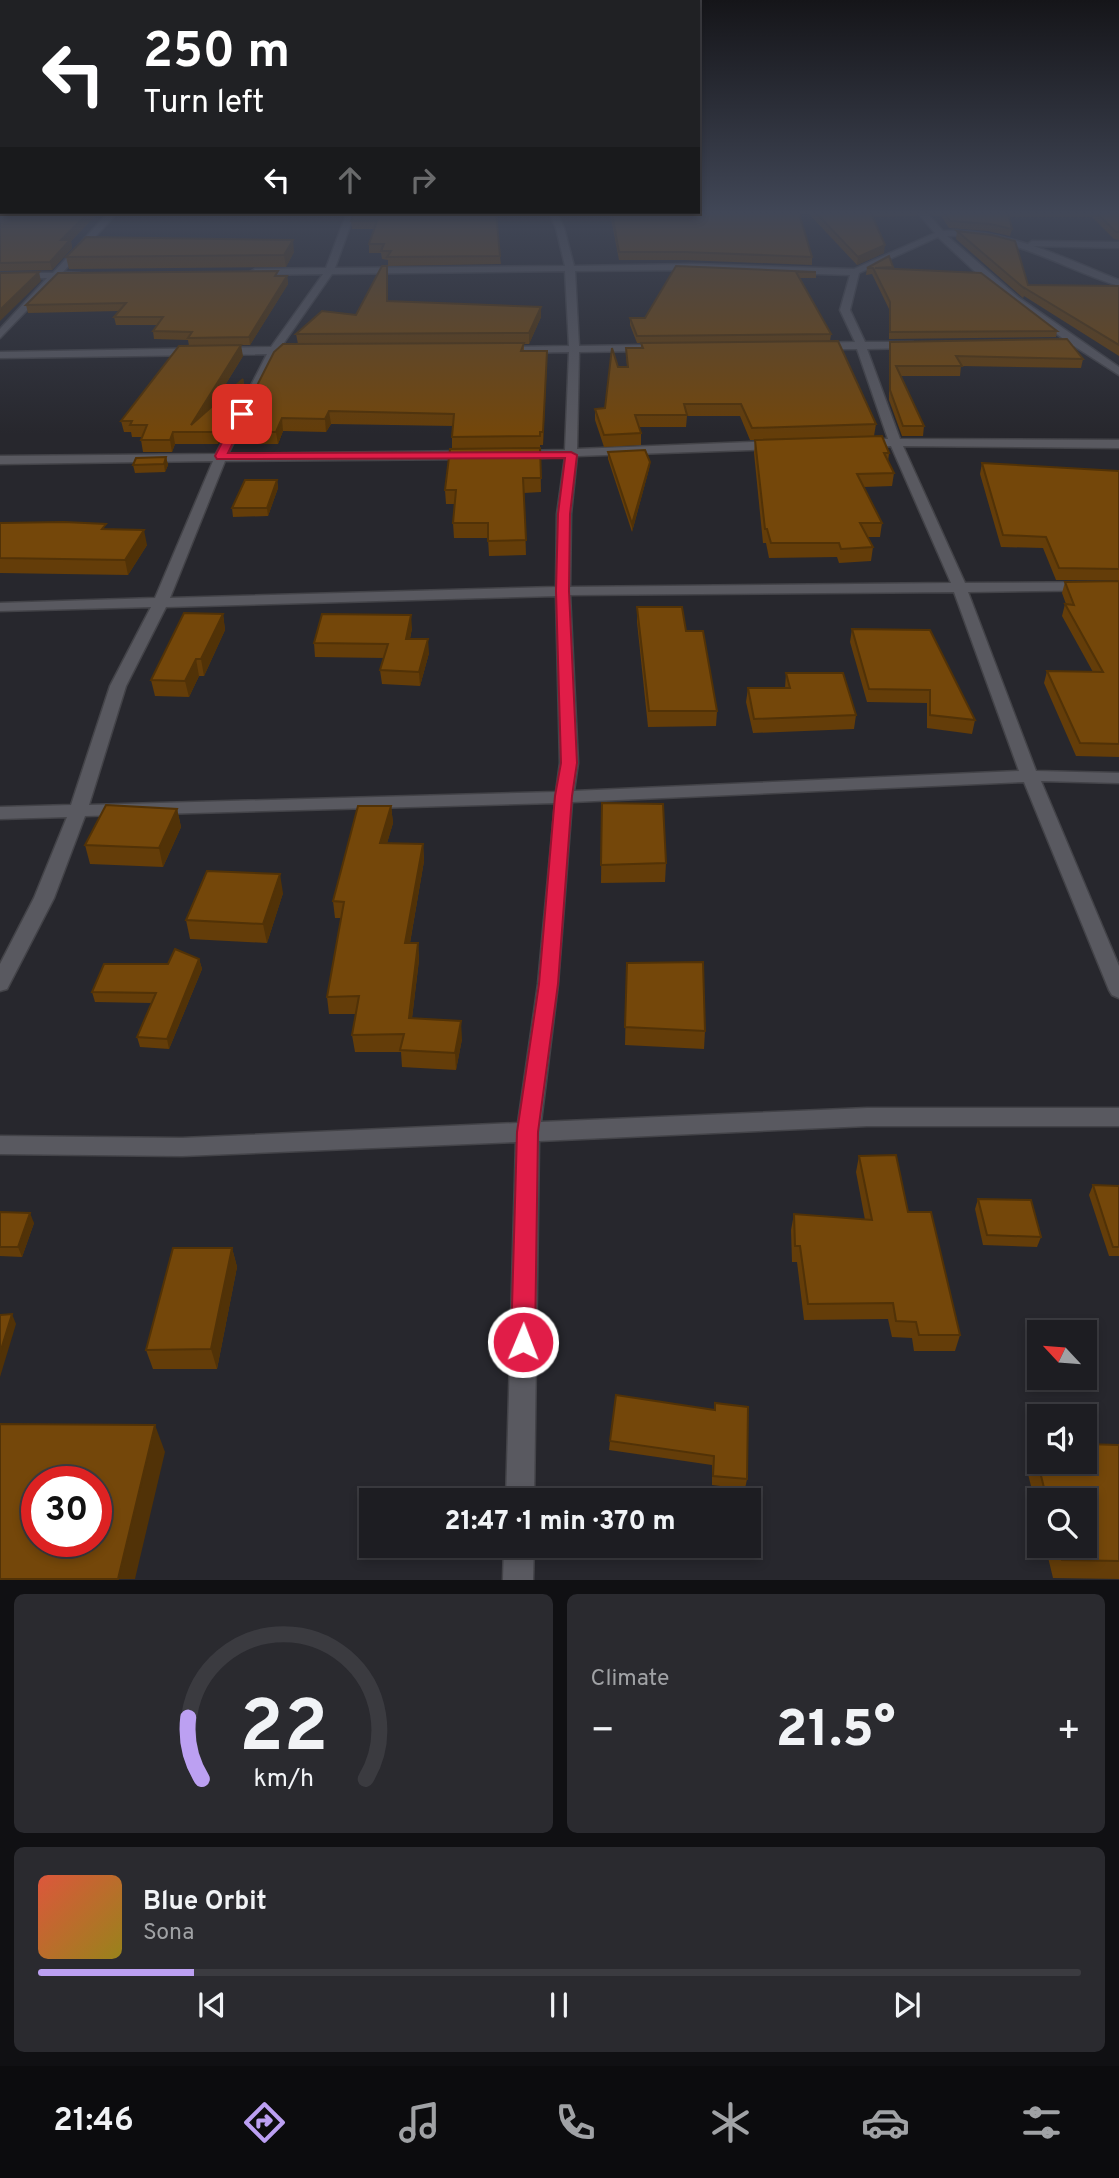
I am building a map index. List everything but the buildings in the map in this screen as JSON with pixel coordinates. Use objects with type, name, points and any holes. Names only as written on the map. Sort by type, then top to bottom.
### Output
[{"type":"street","points":[[0,335],[43,287]]},
{"type":"street","points":[[0,984],[44,898],[78,811],[118,686],[161,602],[221,456],[274,350],[319,287]]},
{"type":"street","points":[[520,1488],[528,1132],[548,984],[569,763],[562,591],[564,514],[571,455],[574,349],[571,287]]},
{"type":"street","points":[[851,287],[845,310],[861,345],[895,443],[959,586],[1030,776],[1119,990]]},
{"type":"street","points":[[997,287],[1119,372]]},
{"type":"street","points":[[1037,343],[1077,343]]},
{"type":"street","points":[[808,346],[929,345]]},
{"type":"street","points":[[492,350],[665,348]]},
{"type":"street","points":[[0,355],[315,350]]},
{"type":"street","points":[[846,443],[1119,444]]},
{"type":"street","points":[[0,460],[571,455],[794,444]]},
{"type":"street","points":[[0,607],[562,591],[1119,586]]},
{"type":"street","points":[[0,813],[564,796],[1030,776],[1119,778]]},
{"type":"street","points":[[0,1145],[182,1147],[867,1117],[1119,1117]]},
{"type":"street","points":[[518,1580],[519,1558]]},
{"type":"route","points":[[242,414],[221,456],[571,455],[564,514],[562,591],[569,763],[548,984],[528,1132],[523,1342]]}]
